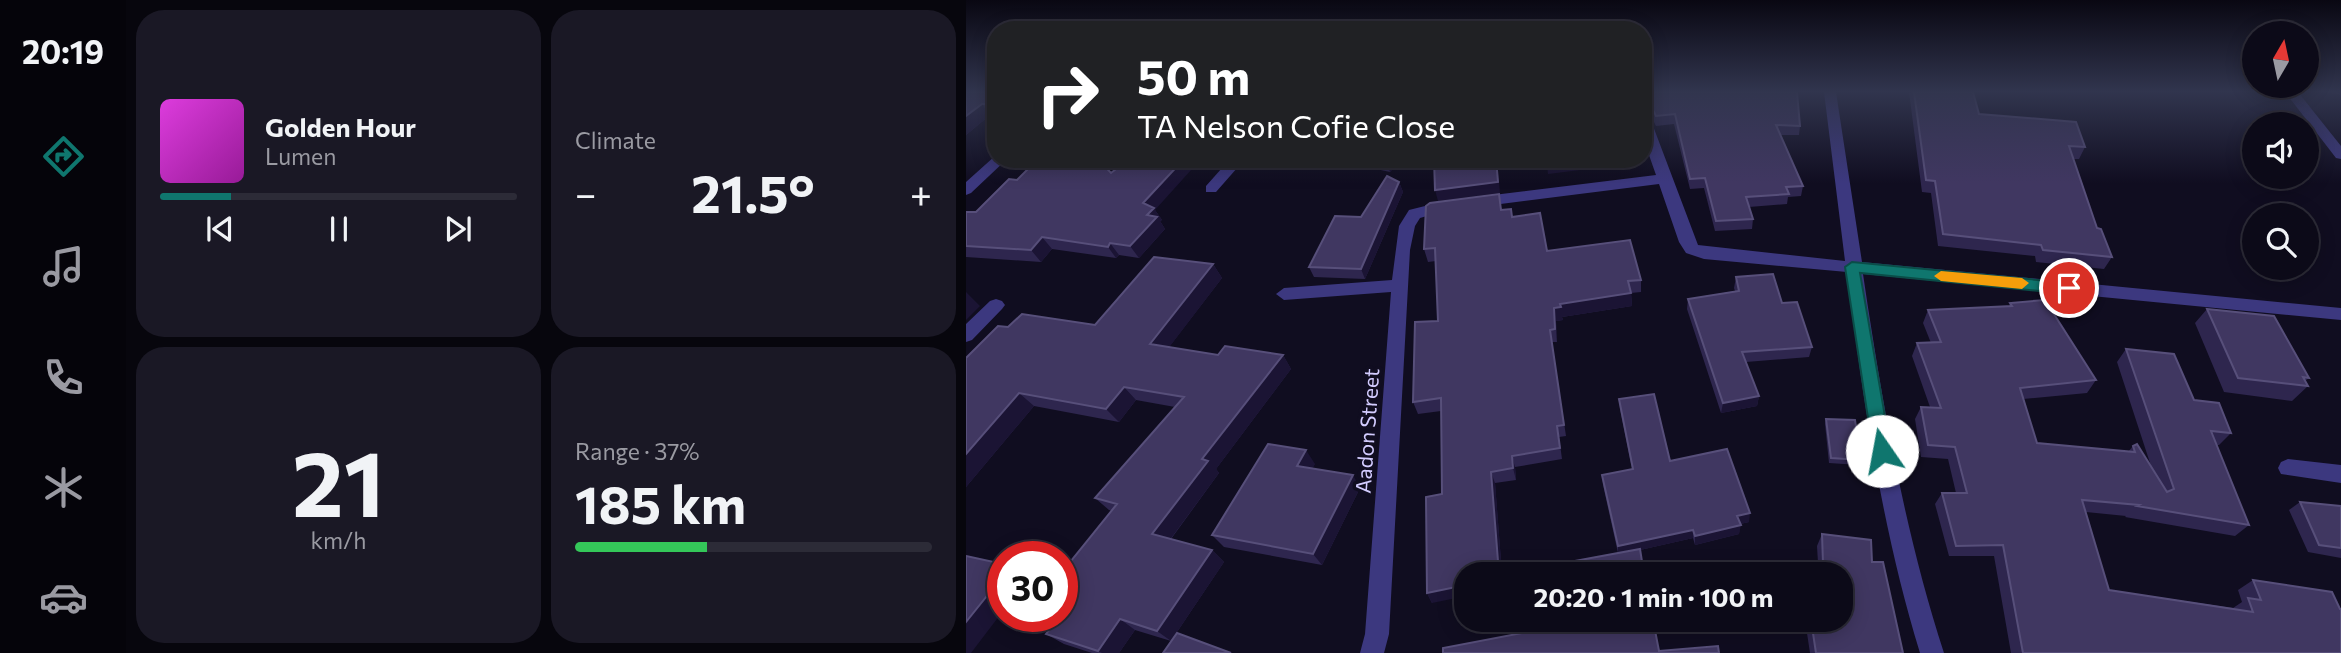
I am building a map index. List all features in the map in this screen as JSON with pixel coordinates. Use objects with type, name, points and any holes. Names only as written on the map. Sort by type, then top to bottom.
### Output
[{"type":"street","points":[[1834,122],[1876,424],[1919,612],[1932,653]]},
{"type":"street","points":[[2317,122],[2338,148]]},
{"type":"street","points":[[1652,144],[1692,249],[2341,314]]},
{"type":"street","points":[[966,190],[990,168]]},
{"type":"street","points":[[1211,189],[1230,168]]},
{"type":"street","name":"Aadon Street","points":[[1373,653],[1377,634],[1400,285],[1407,226],[1414,214],[1430,208],[1664,178]]},
{"type":"street","points":[[1284,295],[1400,285]]},
{"type":"street","points":[[966,335],[996,305]]},
{"type":"street","points":[[2288,468],[2341,474]]},
{"type":"building","points":[[1677,122],[1800,122],[1800,126],[1776,125],[1803,186],[1786,187],[1789,194],[1746,197],[1753,219],[1716,221],[1705,178],[1690,179]]},
{"type":"building","points":[[1918,122],[2076,122],[2085,147],[2069,146],[2097,228],[2101,229],[2112,257],[2043,250],[2041,245],[1943,234],[1935,181],[1926,180]]},
{"type":"building","points":[[1029,168],[1106,168],[1111,173],[1117,168],[1176,168],[1143,203],[1154,208],[1147,215],[1157,217],[1130,246],[1110,243],[1108,247],[1042,237],[1031,250],[966,246],[966,212],[976,212],[1009,179],[1017,180]]},
{"type":"building","points":[[1434,168],[1497,168],[1498,182],[1435,190]]},
{"type":"building","points":[[1387,176],[1399,182],[1361,269],[1309,267],[1335,216],[1361,217]]},
{"type":"building","points":[[1499,194],[1501,210],[1511,209],[1512,217],[1540,213],[1547,251],[1630,240],[1641,280],[1628,281],[1631,293],[1560,304],[1561,307],[1554,308],[1555,329],[1550,330],[1564,425],[1557,426],[1560,448],[1512,456],[1513,468],[1491,472],[1498,562],[1454,562],[1454,587],[1427,593],[1426,497],[1442,494],[1441,398],[1413,402],[1415,322],[1438,321],[1435,248],[1424,249],[1426,206],[1430,203]]},
{"type":"building","points":[[1154,257],[1213,264],[1150,344],[1218,355],[1225,346],[1283,355],[1202,459],[1208,461],[1152,534],[1212,550],[1157,631],[1120,619],[1098,651],[1046,634],[1078,632],[1078,552],[1117,504],[1095,498],[1184,397],[1124,387],[1106,409],[1019,393],[966,454],[966,358],[998,326],[1008,327],[1022,314],[1095,325]]},
{"type":"building","points":[[1773,274],[1782,303],[1797,302],[1812,347],[1742,352],[1759,396],[1723,403],[1688,299],[1739,291],[1736,277]]},
{"type":"building","points":[[2045,300],[2096,380],[2020,388],[2037,443],[2135,452],[2133,446],[2137,444],[2167,492],[2174,489],[2126,349],[2174,354],[2194,400],[2219,403],[2231,433],[2211,431],[2249,525],[2137,506],[2139,505],[2082,500],[2109,590],[2253,612],[2248,598],[2261,600],[2253,580],[2332,592],[2341,609],[2341,653],[2023,653],[2003,545],[1956,546],[1942,493],[1967,493],[1955,447],[1928,445],[1921,407],[1941,408],[1917,343],[1941,342],[1928,310],[2012,306],[2010,303]]},
{"type":"building","points":[[2207,309],[2274,316],[2309,378],[2303,377],[2308,386],[2238,378]]},
{"type":"building","points":[[1654,394],[1670,461],[1727,449],[1750,513],[1737,516],[1741,525],[1695,536],[1693,530],[1618,546],[1602,475],[1633,469],[1619,399]]},
{"type":"building","points":[[1826,419],[1855,420],[1861,460],[1831,458]]},
{"type":"building","points":[[1268,444],[1306,450],[1297,466],[1353,475],[1313,554],[1212,535]]},
{"type":"building","points":[[2300,502],[2341,506],[2341,548],[2319,545]]},
{"type":"building","points":[[1822,534],[1871,540],[1872,562],[1883,562],[1903,653],[1816,653],[1813,632],[1853,632],[1853,562],[1823,562]]},
{"type":"building","points":[[1640,549],[1642,562],[1569,562]]},
{"type":"building","points":[[966,556],[987,561],[987,596],[966,622]]},
{"type":"building","points":[[1527,632],[1655,632],[1659,651],[1718,646],[1719,653],[1443,653],[1443,648]]},
{"type":"building","points":[[1177,633],[1231,653],[1163,653]]},
{"type":"slow traffic","points":[[1941,276],[2022,283]]},
{"type":"route","points":[[1882,451],[1852,267],[2069,288]]}]
